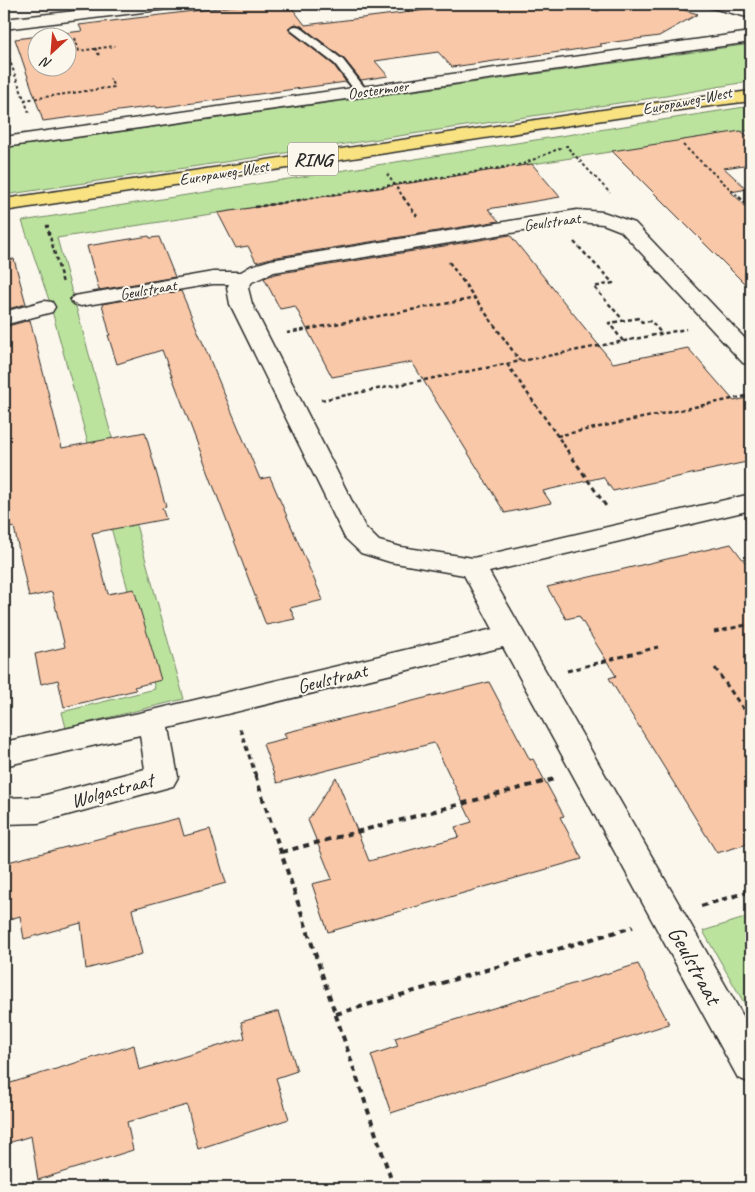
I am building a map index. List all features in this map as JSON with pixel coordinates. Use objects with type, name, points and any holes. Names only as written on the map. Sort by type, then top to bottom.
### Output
[{"type":"main road","name":"Europaweg-West","points":[[623,112],[751,88]]},
{"type":"main road","name":"Europaweg-West","points":[[4,205],[623,112],[751,96]]},
{"type":"street","points":[[4,24],[168,4]]},
{"type":"street","points":[[713,4],[751,14]]},
{"type":"street","name":"Oostermoer","points":[[4,142],[751,37]]},
{"type":"street","name":"Geulstraat","points":[[72,292],[213,278],[245,278],[258,270],[271,266],[577,216],[593,216],[617,221],[632,231],[751,358]]},
{"type":"street","points":[[245,278],[237,288],[238,294],[258,339],[354,532],[370,546],[399,556],[473,567],[625,532],[747,508]]},
{"type":"street","points":[[4,319],[44,307]]},
{"type":"street","name":"Geulstraat","points":[[473,567],[751,1065]]},
{"type":"street","name":"Geulstraat","points":[[153,721],[511,634]]},
{"type":"street","points":[[4,756],[153,721]]},
{"type":"street","name":"Wolgastraat","points":[[4,811],[38,810],[162,777],[153,721]]},
{"type":"lane","points":[[296,29],[339,62],[362,92]]},
{"type":"path","points":[[4,45],[38,137]]},
{"type":"path","points":[[94,48],[99,55]]},
{"type":"path","points":[[24,100],[114,87],[110,79]]},
{"type":"path","points":[[547,149],[576,145]]},
{"type":"path","points":[[683,145],[751,208]]},
{"type":"path","points":[[255,206],[523,164],[566,146]]},
{"type":"path","points":[[566,146],[641,226],[632,231]]},
{"type":"path","points":[[396,172],[387,174],[520,361]]},
{"type":"path","points":[[56,225],[47,226],[72,292]]},
{"type":"path","points":[[574,242],[612,283],[594,287],[624,320]]},
{"type":"path","points":[[258,339],[476,298]]},
{"type":"path","points":[[623,341],[609,323],[639,318],[642,322],[651,321],[662,334]]},
{"type":"path","points":[[292,406],[718,323]]},
{"type":"path","points":[[507,364],[625,532]]},
{"type":"path","points":[[557,436],[751,395]]},
{"type":"path","points":[[714,632],[751,624]]},
{"type":"path","points":[[536,679],[658,647]]},
{"type":"path","points":[[715,668],[751,720]]},
{"type":"path","points":[[232,702],[394,1188]]},
{"type":"path","points":[[282,852],[586,770]]},
{"type":"path","points":[[668,917],[751,891]]},
{"type":"path","name":"Geulstraat","points":[[336,1014],[668,917]]},
{"type":"green space","points":[[751,44],[751,81],[666,96],[4,195],[4,148]]},
{"type":"green space","points":[[751,106],[751,130],[57,238],[184,699],[66,728],[62,712],[155,689],[49,300],[22,221]]},
{"type":"green space","points":[[751,916],[751,1015],[703,931]]},
{"type":"building","points":[[251,4],[289,4],[305,25],[476,4],[572,4],[598,11],[612,4],[662,4],[698,14],[659,36],[600,44],[602,46],[452,67],[438,52],[375,61],[388,76],[361,80],[344,59],[296,24],[291,26],[289,30],[334,65],[346,82],[157,108],[156,106],[43,121],[28,78],[78,78],[78,31],[82,31],[79,25]]},
{"type":"building","points":[[28,37],[28,77],[15,39]]},
{"type":"building","points":[[741,131],[751,139],[751,164],[724,168],[747,189],[731,192],[751,211],[751,290],[612,151]]},
{"type":"building","points":[[532,164],[560,197],[488,209],[499,221],[256,262],[248,246],[236,248],[218,213]]},
{"type":"building","points":[[510,235],[613,363],[688,348],[734,401],[751,397],[751,461],[613,491],[603,477],[543,491],[551,503],[505,513],[412,362],[332,377],[295,306],[280,309],[264,278],[275,274]]},
{"type":"building","points":[[149,236],[150,238],[159,237],[175,277],[99,290],[87,246]]},
{"type":"building","points":[[14,259],[26,304],[4,310],[4,260]]},
{"type":"building","points":[[181,291],[260,479],[270,477],[323,600],[290,608],[295,619],[266,625],[162,350],[117,364],[108,335],[110,335],[102,304]]},
{"type":"building","points":[[30,320],[62,448],[145,432],[166,507],[162,508],[166,519],[92,533],[108,594],[134,589],[161,680],[134,687],[136,690],[64,707],[58,680],[41,684],[35,654],[65,647],[52,592],[29,597],[14,527],[4,529],[4,327]]},
{"type":"building","points":[[731,544],[751,570],[751,843],[717,853],[609,678],[616,676],[579,616],[566,619],[547,587]]},
{"type":"building","points":[[489,682],[530,760],[533,759],[564,816],[560,817],[582,859],[328,932],[312,884],[332,879],[308,820],[336,777],[369,861],[459,837],[455,827],[472,822],[434,743],[277,783],[263,744],[287,738],[284,733]]},
{"type":"building","points":[[179,818],[184,836],[210,829],[226,883],[132,909],[142,954],[86,969],[81,923],[24,939],[20,916],[4,921],[4,863]]},
{"type":"building","points":[[638,964],[669,1024],[391,1113],[371,1055],[398,1046],[395,1038]]},
{"type":"building","points":[[279,1011],[297,1071],[276,1078],[289,1119],[198,1149],[187,1105],[127,1122],[133,1150],[38,1180],[31,1136],[8,1143],[4,1115],[4,1085],[134,1045],[139,1070],[245,1038],[241,1022]]}]
